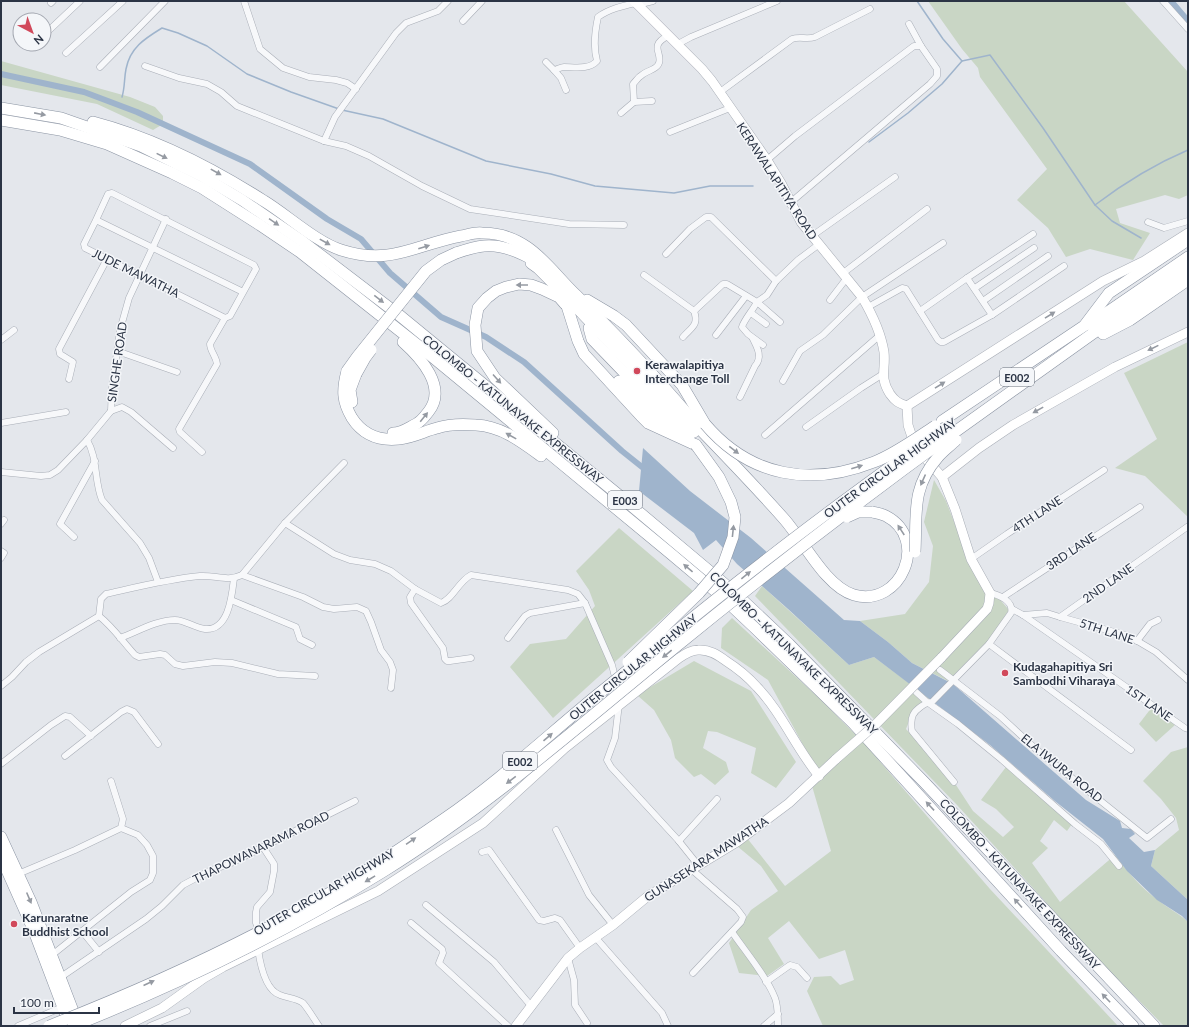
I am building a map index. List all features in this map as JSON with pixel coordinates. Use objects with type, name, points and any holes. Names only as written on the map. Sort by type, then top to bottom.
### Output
[{"type":"highway","name":"COLOMBO - KATUNAYAKE EXPRESSWAY","points":[[1,108],[62,118],[141,146],[202,176],[242,200],[302,241],[393,310],[714,574],[800,656],[924,782],[1154,1026]]},
{"type":"highway","points":[[62,118],[74,117],[130,133],[178,152],[238,183],[271,204],[321,240],[340,250],[369,256],[403,254],[450,238],[482,232],[504,236],[515,240],[532,251],[552,268],[582,302],[619,337],[676,399],[827,583],[837,592],[848,598],[862,601],[878,600],[892,594],[904,583],[912,569],[915,552],[916,506],[920,488],[924,477],[938,456],[949,430]]},
{"type":"highway","name":"COLOMBO - KATUNAYAKE EXPRESSWAY","points":[[1,120],[60,130],[107,144],[202,188],[300,252],[424,350],[720,596],[853,723],[1061,950],[1133,1026]]},
{"type":"highway","points":[[1088,329],[1109,293],[1188,240]]},
{"type":"highway","points":[[1088,329],[1116,293],[1188,245]]},
{"type":"highway","points":[[300,252],[413,351],[424,363],[431,376],[435,392],[433,406],[421,421],[399,433],[379,433],[368,428],[361,421],[352,406],[350,390],[352,373],[357,357],[426,270],[441,260],[485,246],[501,247],[529,257],[543,266],[698,426],[786,521],[831,581],[841,589],[854,595],[866,596],[880,594],[900,579],[909,553],[906,538],[899,526],[886,516],[872,512],[858,512],[846,518],[770,570]]},
{"type":"highway","points":[[1096,320],[1116,301],[1188,250]]},
{"type":"highway","name":"OUTER CIRCULAR HIGHWAY","points":[[1088,329],[1096,320],[1188,256]]},
{"type":"highway","points":[[1088,329],[1188,262]]},
{"type":"highway","name":"OUTER CIRCULAR HIGHWAY","points":[[73,1026],[184,978],[247,948],[325,907],[386,870],[455,823],[530,766],[770,570],[949,430],[1088,329],[1188,268]]},
{"type":"highway","points":[[1088,329],[1106,328],[1188,274]]},
{"type":"highway","points":[[620,497],[495,378],[477,351],[475,324],[478,308],[496,291],[519,284],[536,287],[559,297],[663,404],[715,436],[743,457],[776,471],[807,476],[838,473],[875,462],[909,443],[949,430],[1002,403],[1068,355],[1094,338],[1130,320],[1188,280]]},
{"type":"highway","points":[[572,291],[614,316],[626,325],[682,385],[698,426]]},
{"type":"highway","points":[[582,302],[613,320],[679,387],[698,416],[698,426]]},
{"type":"highway","points":[[567,306],[578,341],[584,354],[641,416],[648,423],[696,445]]},
{"type":"highway","points":[[582,322],[596,349],[657,414],[696,445]]},
{"type":"highway","points":[[582,322],[587,342],[600,362],[654,417],[673,426]]},
{"type":"highway","points":[[582,322],[583,344],[594,361],[650,419],[696,445]]},
{"type":"highway","points":[[583,706],[699,593],[723,565],[733,537],[735,517],[731,502],[719,477],[696,445],[687,434],[667,417],[592,339]]},
{"type":"highway","points":[[352,373],[343,386],[346,407],[356,424],[365,433],[377,438],[400,439],[438,427],[456,425],[478,425],[492,427],[511,436],[533,450],[634,523]]},
{"type":"highway","name":"OUTER CIRCULAR HIGHWAY","points":[[49,1026],[187,966],[282,919],[368,870],[447,818],[523,758],[583,706],[768,558],[879,474],[949,430]]},
{"type":"highway","points":[[1,838],[18,874],[57,980],[66,1006],[70,1026]]},
{"type":"highway","points":[[1,856],[52,955],[57,980]]},
{"type":"highway","points":[[66,1006],[79,1026]]},
{"type":"street","points":[[52,27],[80,1]]},
{"type":"street","points":[[66,53],[123,1]]},
{"type":"street","points":[[100,67],[165,1]]},
{"type":"street","points":[[244,1],[260,49],[283,68],[309,77],[336,80],[347,83],[356,88]]},
{"type":"street","points":[[324,141],[335,117],[396,33],[406,23],[438,11],[448,1]]},
{"type":"street","points":[[463,20],[482,1]]},
{"type":"street","points":[[554,70],[563,67],[582,67],[594,64],[597,61],[595,56],[595,29],[598,17],[604,12],[635,3],[653,1]]},
{"type":"street","points":[[678,44],[690,37],[777,1]]},
{"type":"street","points":[[1164,1],[1188,29]]},
{"type":"street","name":"KERAWALAPITIYA ROAD","points":[[635,3],[702,69],[720,92],[767,160],[781,183],[799,219],[818,245],[862,297],[868,307],[884,352],[884,385],[897,403],[907,406]]},
{"type":"street","points":[[720,92],[792,39],[796,37],[810,39],[815,38],[870,9]]},
{"type":"street","points":[[790,203],[930,84],[937,76],[937,69],[921,46],[909,24]]},
{"type":"street","points":[[634,102],[633,84],[642,74],[658,66],[657,45],[661,39],[668,36]]},
{"type":"street","points":[[767,160],[914,46],[921,46]]},
{"type":"street","points":[[546,62],[561,78],[566,90]]},
{"type":"street","points":[[145,66],[179,78],[207,84],[221,92],[237,106],[324,141],[346,146],[369,156],[422,186],[470,209],[569,224],[624,225]]},
{"type":"street","points":[[621,113],[634,102],[652,101]]},
{"type":"street","points":[[670,132],[730,108]]},
{"type":"street","points":[[812,236],[895,177]]},
{"type":"street","points":[[202,452],[180,432],[179,429],[217,364],[217,359],[210,348],[210,344],[225,318],[230,316],[256,269],[254,265],[166,219],[112,193],[108,194],[96,220],[243,292]]},
{"type":"street","points":[[830,300],[844,277],[927,209]]},
{"type":"street","points":[[666,254],[690,229],[706,217],[711,217],[776,281]]},
{"type":"street","name":"SINGHE ROAD","points":[[1,472],[41,476],[50,475],[58,470],[87,440],[111,411],[112,388],[120,330],[129,298],[166,219]]},
{"type":"street","name":"JUDE MAWATHA","points":[[96,220],[84,244],[85,248],[225,318]]},
{"type":"street","points":[[1148,222],[1164,228],[1188,221]]},
{"type":"street","points":[[920,311],[1033,234]]},
{"type":"street","points":[[954,782],[912,731],[911,726],[913,715],[951,682],[989,644],[1012,609],[1003,597],[990,592],[971,559],[942,477],[919,451],[912,437],[908,425],[907,406],[1103,281],[1144,261],[1188,234]]},
{"type":"street","points":[[783,381],[800,351],[823,334],[862,297],[943,243]]},
{"type":"street","points":[[763,345],[748,334],[742,327],[743,324],[757,302],[767,295],[776,281],[798,260],[818,245]]},
{"type":"street","points":[[975,288],[1034,248]]},
{"type":"street","points":[[983,300],[1048,256]]},
{"type":"street","points":[[69,379],[73,362],[60,354],[59,349],[107,259]]},
{"type":"street","points":[[868,307],[902,288],[906,289],[938,340],[944,342],[992,315],[1064,266]]},
{"type":"street","points":[[644,275],[694,311],[697,320],[696,323],[683,337]]},
{"type":"street","points":[[967,278],[992,315]]},
{"type":"street","points":[[694,311],[723,284],[727,284],[757,302],[780,322]]},
{"type":"street","points":[[716,335],[746,296]]},
{"type":"street","points":[[751,313],[766,324]]},
{"type":"street","points":[[1,340],[14,330]]},
{"type":"street","points":[[942,477],[979,448],[1013,425],[1115,367],[1188,332]]},
{"type":"street","points":[[765,435],[879,336]]},
{"type":"street","points":[[740,397],[759,362],[759,353],[752,337]]},
{"type":"street","points":[[117,351],[177,372]]},
{"type":"street","points":[[806,427],[883,374]]},
{"type":"street","points":[[111,411],[122,407],[131,412],[173,448]]},
{"type":"street","points":[[1,423],[66,412]]},
{"type":"street","points":[[87,440],[95,461],[99,493],[102,500],[140,543],[149,558],[158,582]]},
{"type":"street","points":[[74,537],[60,524],[95,461]]},
{"type":"street","points":[[99,616],[101,599],[106,594],[158,582],[202,576],[234,578],[242,574],[285,523],[344,463]]},
{"type":"street","name":"4TH LANE","points":[[971,559],[1006,534],[1104,470]]},
{"type":"street","name":"3RD LANE","points":[[1003,597],[1140,506]]},
{"type":"street","points":[[285,523],[334,554],[350,560],[375,564],[391,571],[441,604],[446,602],[464,579],[470,575],[568,590],[578,594],[585,604],[612,665],[616,680],[619,704],[615,738],[607,760],[679,841],[695,867],[743,916],[743,919],[732,932],[694,973]]},
{"type":"street","name":"2ND LANE","points":[[1060,617],[1188,527]]},
{"type":"street","points":[[1,551],[4,553],[1,558]]},
{"type":"street","points":[[242,574],[303,597],[323,607],[334,609],[357,607],[366,611],[381,650],[390,662],[393,670],[390,688]]},
{"type":"street","points":[[120,638],[161,622],[176,620],[205,629],[214,627],[221,622],[227,612],[231,600],[234,578]]},
{"type":"street","points":[[415,588],[410,597],[411,602],[444,648],[445,659],[450,661],[471,658]]},
{"type":"street","name":"GUNASEKARA MAWATHA","points":[[520,1025],[568,958],[613,925],[648,896],[737,842],[789,803],[876,724],[987,609],[990,592]]},
{"type":"street","points":[[231,600],[296,627],[300,639],[312,645]]},
{"type":"street","points":[[508,638],[528,614],[585,604]]},
{"type":"street","name":"1ST LANE","points":[[1012,609],[1023,614],[1188,729]]},
{"type":"street","points":[[1023,614],[1047,613],[1060,617]]},
{"type":"street","points":[[99,616],[109,624],[120,638],[139,657],[160,654],[165,655],[175,664],[183,666],[215,662],[232,663],[278,674],[315,676]]},
{"type":"street","points":[[1,686],[26,662],[39,652],[99,616]]},
{"type":"street","name":"5TH LANE","points":[[1060,617],[1130,636],[1156,652],[1188,680]]},
{"type":"street","points":[[1137,641],[1150,624],[1158,620]]},
{"type":"street","points":[[989,644],[1131,750]]},
{"type":"street","points":[[125,1026],[175,999],[204,978],[223,967],[378,891],[483,823],[565,748],[619,704],[687,653],[699,649],[716,653],[738,669],[757,687],[773,707],[808,763],[818,776]]},
{"type":"street","points":[[940,670],[951,682]]},
{"type":"street","name":"ELA IWURA ROAD","points":[[951,682],[1000,716],[1037,750],[1147,838],[1170,819]]},
{"type":"street","points":[[916,692],[1001,759],[1075,824],[1101,844],[1119,866]]},
{"type":"street","points":[[65,756],[121,712],[127,710],[134,712],[158,744]]},
{"type":"street","points":[[1,764],[65,716],[70,717],[91,736]]},
{"type":"street","points":[[111,781],[122,819],[121,828]]},
{"type":"street","points":[[679,841],[717,799]]},
{"type":"street","name":"THAPOWANARAMA ROAD","points":[[57,980],[99,952],[162,906],[183,885],[211,870],[227,865],[355,801]]},
{"type":"street","points":[[18,874],[75,850],[121,828],[138,835],[153,856],[153,873],[150,880],[131,892],[52,955]]},
{"type":"street","points":[[556,830],[589,895],[613,925]]},
{"type":"street","points":[[263,847],[274,864],[270,892],[257,907],[255,916],[262,947],[262,968],[269,987],[275,993],[297,999],[303,1004],[319,1026]]},
{"type":"street","points":[[482,852],[489,850],[540,920],[544,921],[555,918],[560,920],[580,948]]},
{"type":"street","points":[[426,905],[494,962],[532,1007]]},
{"type":"street","points":[[411,923],[442,949],[443,953],[439,963],[508,1026]]},
{"type":"street","points":[[82,931],[99,952]]},
{"type":"street","points":[[732,932],[775,997],[778,1014],[778,1026]]},
{"type":"street","points":[[596,938],[662,1013],[668,1026]]},
{"type":"street","points":[[568,958],[574,980],[575,1005],[587,1022]]},
{"type":"street","points":[[766,982],[790,965],[797,967],[807,978]]},
{"type":"street","points":[[18,1026],[66,1006]]},
{"type":"street","points":[[150,1026],[187,1011]]},
{"type":"street","points":[[764,1026],[778,1014]]},
{"type":"street","points":[[144,1016],[146,1026]]},
{"type":"green space","points":[[928,1],[1124,1],[1188,72],[1188,195],[1179,199],[1165,195],[1116,209],[1120,223],[1150,233],[1133,260],[1090,249],[1066,257],[1048,228],[1017,200],[1047,169],[980,77],[978,68],[962,49]]},
{"type":"green space","points":[[1,61],[130,97],[155,107],[163,116],[163,124],[153,130],[97,104],[1,85]]},
{"type":"green space","points":[[1188,342],[1188,517],[1145,476],[1115,468],[1157,439],[1124,373]]},
{"type":"green space","points":[[934,480],[946,501],[971,566],[1009,610],[986,644],[948,681],[912,663],[888,642],[860,621],[905,614],[929,582],[933,546],[924,522]]},
{"type":"green space","points":[[619,528],[693,591],[553,718],[510,667],[530,644],[566,639],[595,606],[589,590],[576,571]]},
{"type":"green space","points":[[762,586],[849,665],[874,657],[929,698],[914,708],[906,729],[956,785],[973,811],[1003,837],[1014,827],[996,809],[981,800],[1006,767],[1072,824],[1067,831],[1054,820],[1040,841],[1048,848],[1032,863],[1060,902],[1115,855],[1140,885],[1188,922],[1188,1026],[1164,1026],[1095,956],[957,805],[755,596]]},
{"type":"green space","points":[[732,618],[820,699],[863,742],[990,889],[1118,1026],[823,1026],[807,991],[814,977],[831,976],[840,985],[854,980],[845,950],[819,959],[789,921],[768,938],[784,964],[767,976],[739,973],[729,943],[751,910],[778,891],[761,866],[737,846],[747,838],[785,886],[831,851],[812,786],[823,778],[814,765],[768,680],[721,648],[722,628]]},
{"type":"green space","points":[[694,661],[751,691],[796,762],[776,788],[751,773],[756,748],[717,732],[708,731],[703,748],[726,762],[729,772],[715,785],[701,774],[694,777],[675,758],[671,740],[654,710],[637,695]]},
{"type":"green space","points":[[1152,707],[1175,725],[1156,742],[1139,724]]},
{"type":"green space","points":[[1188,747],[1188,900],[1151,866],[1155,850],[1179,830],[1176,818],[1161,799],[1143,781],[1171,752]]},
{"type":"water","points":[[643,448],[690,491],[751,538],[844,620],[860,621],[888,642],[912,663],[953,684],[1086,800],[1120,821],[1122,828],[1131,829],[1135,834],[1129,838],[1144,852],[1155,850],[1151,866],[1188,900],[1188,922],[1182,916],[1157,900],[1127,871],[1103,839],[1056,802],[990,745],[874,657],[849,665],[737,564],[716,540],[703,550],[694,533],[639,491]]},
{"type":"waterway","points":[[917,1],[943,39],[962,61],[990,55],[1043,128],[1095,205],[1112,221],[1141,238]]},
{"type":"waterway","points":[[1171,1],[1188,21]]},
{"type":"waterway","points":[[122,97],[126,69],[131,55],[144,40],[162,28],[178,33],[207,46],[247,74],[339,109]]},
{"type":"waterway","points":[[869,142],[908,113],[942,84],[962,61]]},
{"type":"waterway","points":[[1,74],[84,92],[137,112],[250,164],[327,219],[361,239],[390,273],[441,317],[486,337],[524,362],[622,451],[647,471]]},
{"type":"waterway","points":[[342,110],[383,119],[486,161],[551,174],[595,186],[674,193],[710,186],[753,186]]},
{"type":"waterway","points":[[1095,205],[1140,174],[1188,150]]},
{"type":"place","name":"Kerawalapitiya Interchange Toll","points":[[637,371]]},
{"type":"place","name":"Kudagahapitiya Sri Sambodhi Viharaya","points":[[1005,673]]},
{"type":"place","name":"Karunaratne Buddhist School","points":[[14,924]]}]
